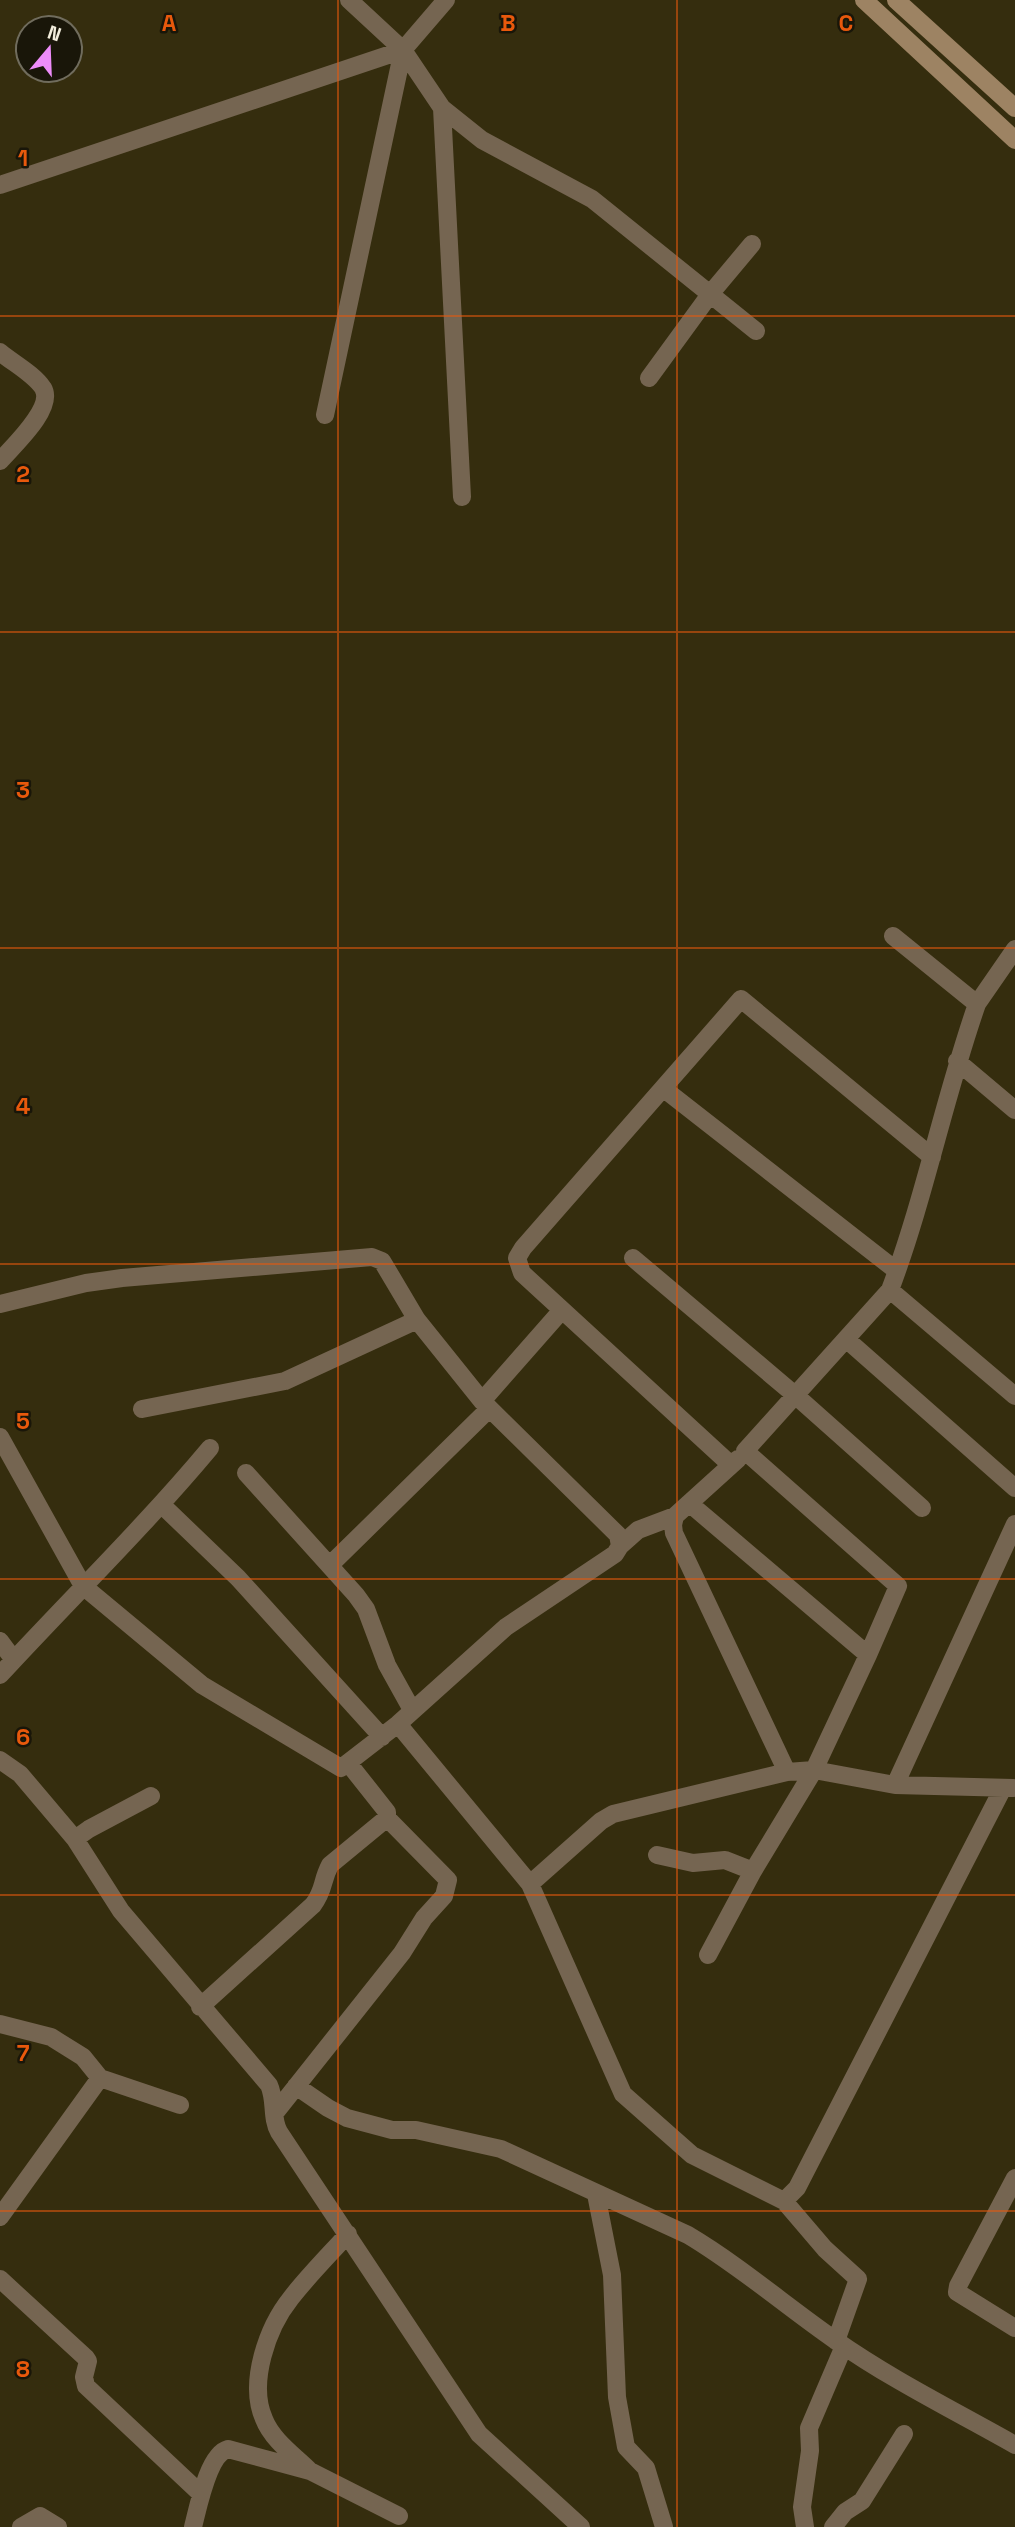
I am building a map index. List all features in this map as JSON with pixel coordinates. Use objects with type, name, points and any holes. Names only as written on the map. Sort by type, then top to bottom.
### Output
[{"type":"main road","points":[[864,0],[1015,140]]},
{"type":"main road","points":[[896,0],[1015,108]]},
{"type":"street","points":[[349,0],[403,50],[442,108],[482,139],[592,199],[756,331]]},
{"type":"street","points":[[325,415],[403,50],[446,0]]},
{"type":"street","points":[[0,186],[403,50]]},
{"type":"street","points":[[442,108],[462,497]]},
{"type":"street","points":[[649,378],[711,293],[752,244]]},
{"type":"street","points":[[0,352],[42,386],[46,395],[42,411],[0,461]]},
{"type":"street","points":[[893,936],[977,1004]]},
{"type":"street","points":[[0,1437],[83,1586],[202,1685],[341,1769],[398,1724],[506,1627],[615,1554],[620,1546],[639,1531],[675,1516],[732,1465],[890,1290],[932,1157],[957,1060],[977,1004],[1015,949]]},
{"type":"street","points":[[732,1465],[522,1273],[517,1258],[523,1248],[741,999],[932,1157]]},
{"type":"street","points":[[957,1060],[1015,1110]]},
{"type":"street","points":[[664,1088],[897,1271]]},
{"type":"street","points":[[0,1304],[86,1283],[122,1278],[372,1257],[382,1261],[417,1320],[486,1405],[618,1535],[620,1546]]},
{"type":"street","points":[[632,1258],[795,1395],[922,1508]]},
{"type":"street","points":[[890,1290],[1015,1396]]},
{"type":"street","points":[[330,1566],[486,1405],[562,1310]]},
{"type":"street","points":[[142,1409],[285,1381],[417,1320]]},
{"type":"street","points":[[846,1339],[1015,1488]]},
{"type":"street","points":[[0,1675],[162,1505],[210,1448]]},
{"type":"street","points":[[708,1955],[753,1871],[814,1769],[897,1590],[896,1582],[745,1451]]},
{"type":"street","points":[[246,1473],[366,1609],[387,1665],[412,1710]]},
{"type":"street","points":[[689,1503],[868,1656]]},
{"type":"street","points":[[162,1505],[238,1578],[382,1737]]},
{"type":"street","points":[[675,1516],[674,1534],[787,1772]]},
{"type":"street","points":[[895,1785],[1015,1524]]},
{"type":"street","points":[[0,1641],[14,1660]]},
{"type":"street","points":[[398,1724],[530,1884],[597,2041],[623,2094],[692,2155],[784,2202],[825,2249],[858,2279],[840,2343],[809,2428],[810,2451],[802,2507],[805,2527]]},
{"type":"street","points":[[0,1760],[20,1774],[75,1839],[121,1911],[269,2085],[273,2093],[279,2132],[479,2434],[581,2527]]},
{"type":"street","points":[[275,2113],[402,1953],[448,1887],[448,1880],[387,1818],[387,1812],[349,1764]]},
{"type":"street","points":[[530,1884],[601,1821],[613,1814],[787,1772],[814,1769],[895,1785],[1009,1788],[796,2188],[784,2202]]},
{"type":"street","points":[[75,1839],[151,1796]]},
{"type":"street","points":[[200,2007],[313,1905],[323,1893],[325,1875],[330,1866],[387,1818]]},
{"type":"street","points":[[657,1855],[693,1863],[725,1860],[753,1871]]},
{"type":"street","points":[[0,2024],[51,2036],[83,2057],[100,2078],[180,2105]]},
{"type":"street","points":[[0,2217],[100,2078]]},
{"type":"street","points":[[296,2085],[347,2118],[392,2130],[416,2130],[501,2149],[688,2235],[710,2248],[840,2343],[1015,2445]]},
{"type":"street","points":[[1015,2178],[957,2292],[1015,2328]]},
{"type":"street","points":[[596,2194],[612,2275],[617,2397],[626,2447],[646,2468],[664,2527]]},
{"type":"street","points":[[310,2471],[276,2437],[264,2420],[259,2404],[260,2363],[289,2300],[348,2234]]},
{"type":"street","points":[[0,2278],[86,2358],[88,2361],[83,2377],[86,2386],[201,2494]]},
{"type":"street","points":[[833,2527],[845,2512],[862,2501],[904,2434]]},
{"type":"street","points":[[193,2527],[201,2494],[217,2456],[228,2449],[310,2471],[399,2516]]},
{"type":"street","points":[[21,2527],[40,2516],[58,2527]]}]
